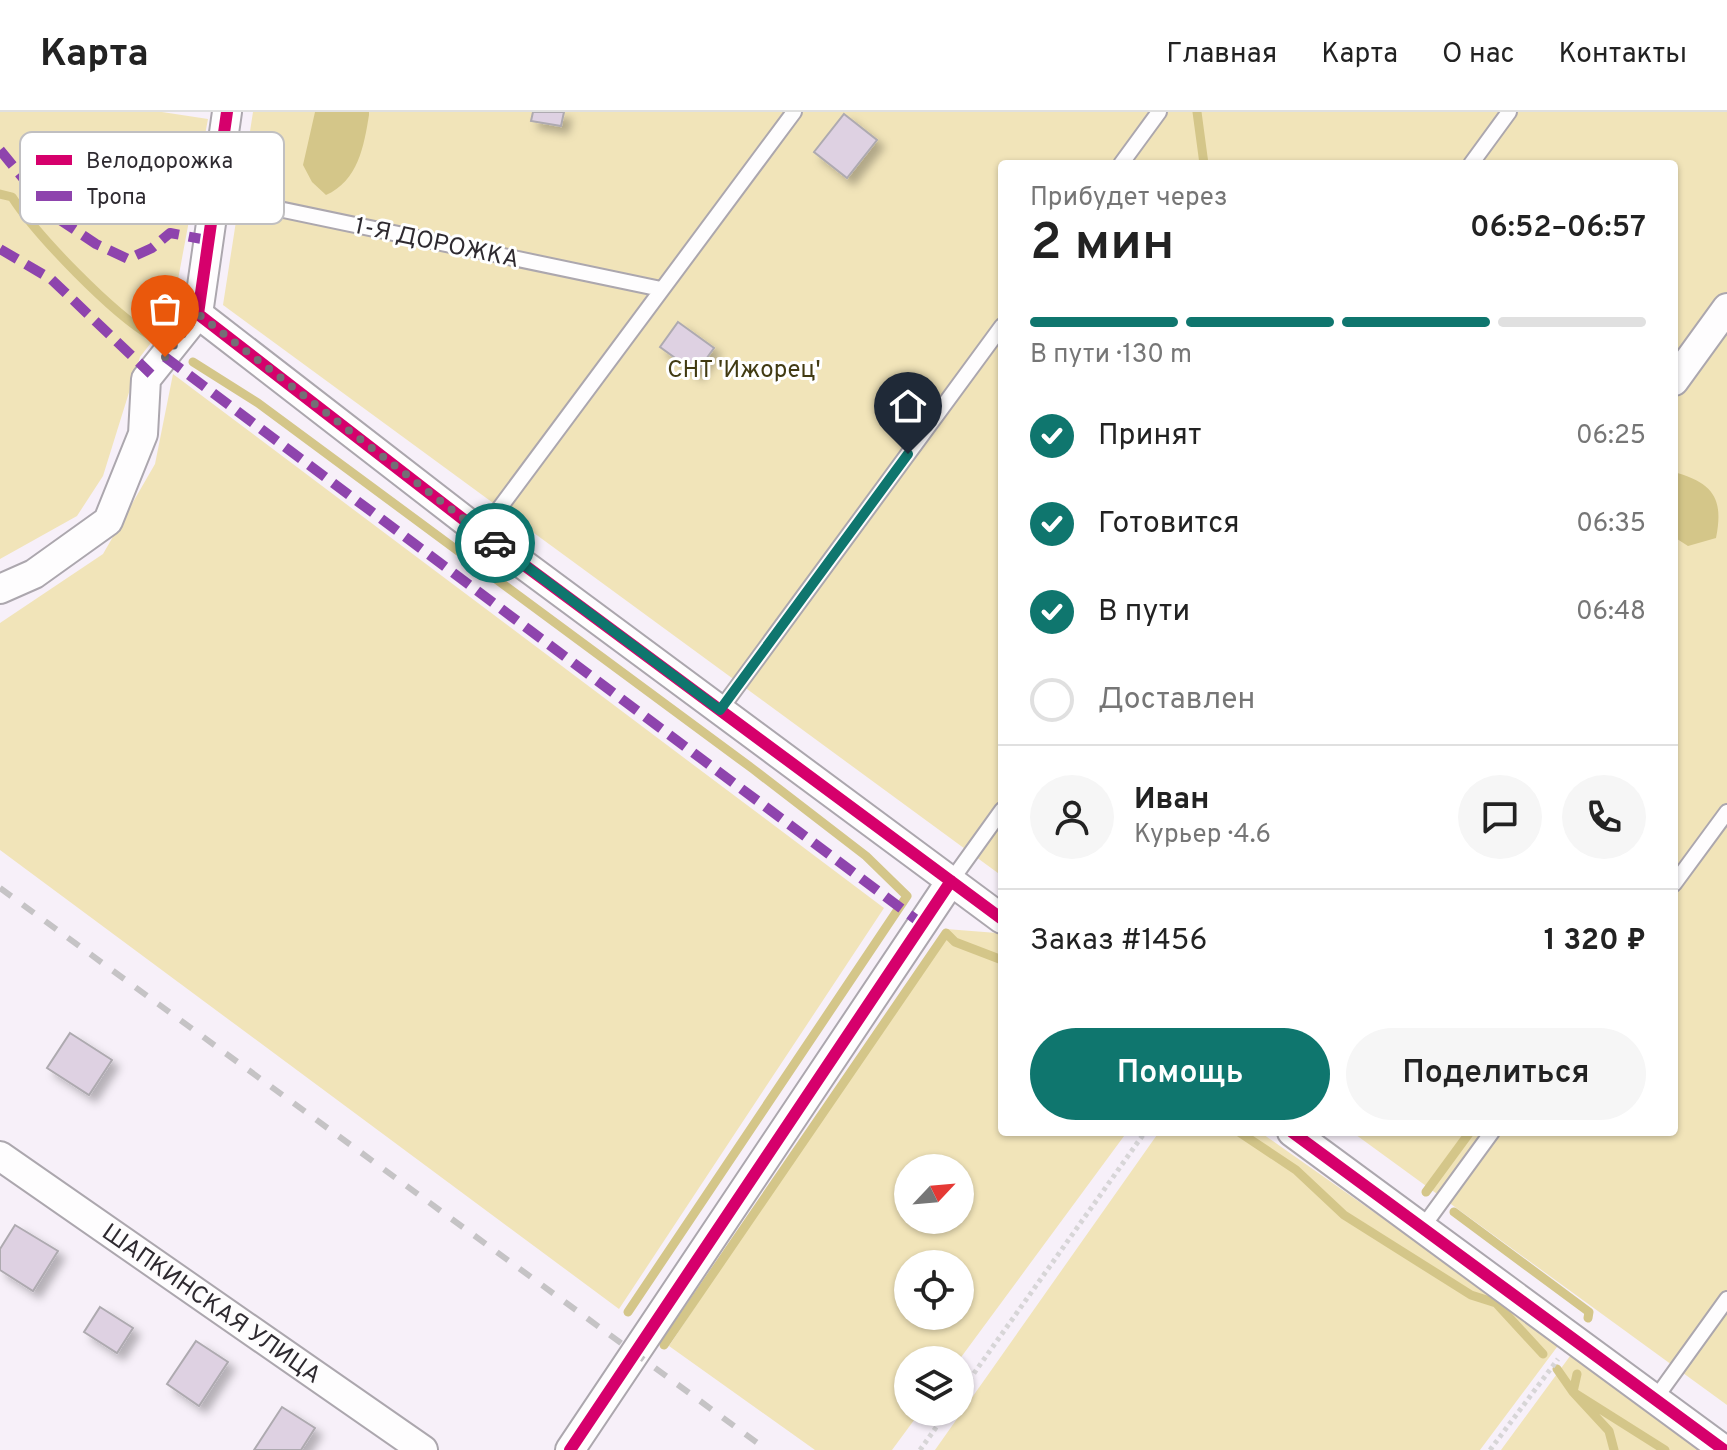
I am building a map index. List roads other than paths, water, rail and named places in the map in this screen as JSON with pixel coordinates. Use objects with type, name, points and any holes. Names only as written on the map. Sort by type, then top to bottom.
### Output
[{"type":"street","points":[[223,132],[227,112]]},
{"type":"street","points":[[0,589],[34,574],[108,521],[143,434],[146,379],[198,314],[209,224]]},
{"type":"street","points":[[1678,375],[1727,308]]},
{"type":"street","points":[[198,314],[481,533],[998,916]]},
{"type":"street","points":[[570,1450],[951,881]]},
{"type":"street","points":[[1297,1136],[1724,1450]]},
{"type":"street","name":"ШАПКИНСКАЯ УЛИЦА","points":[[0,1156],[423,1450]]},
{"type":"lane","points":[[481,533],[794,112]]},
{"type":"lane","points":[[1124,160],[1159,112]]},
{"type":"lane","points":[[1474,160],[1509,112]]},
{"type":"lane","name":"1-Я ДОРОЖКА","points":[[284,210],[661,289]]},
{"type":"lane","points":[[720,710],[998,331]]},
{"type":"lane","points":[[1678,879],[1727,812]]},
{"type":"lane","points":[[951,881],[998,816]]},
{"type":"lane","points":[[1422,1228],[1489,1136]]},
{"type":"lane","points":[[1655,1399],[1727,1299]]},
{"type":"waterway","points":[[1197,112],[1203,160]]},
{"type":"waterway","points":[[0,194],[12,197],[20,208]]},
{"type":"waterway","points":[[33,224],[116,310],[151,336]]},
{"type":"waterway","points":[[193,362],[258,403],[753,769],[866,856],[907,896],[628,1312]]},
{"type":"waterway","points":[[664,1345],[946,933],[955,942],[998,958]]},
{"type":"waterway","points":[[1245,1136],[1296,1170],[1344,1215],[1471,1295],[1496,1303],[1543,1354]]},
{"type":"waterway","points":[[1426,1192],[1467,1136]]},
{"type":"waterway","points":[[1454,1212],[1589,1312],[1588,1318]]},
{"type":"waterway","points":[[1557,1369],[1573,1392],[1665,1450]]},
{"type":"waterway","points":[[1577,1374],[1573,1392],[1609,1431],[1614,1450]]},
{"type":"railway","points":[[0,888],[767,1450]]},
{"type":"park label","name":"СНТ 'Ижорец'","points":[[744,369]]}]
